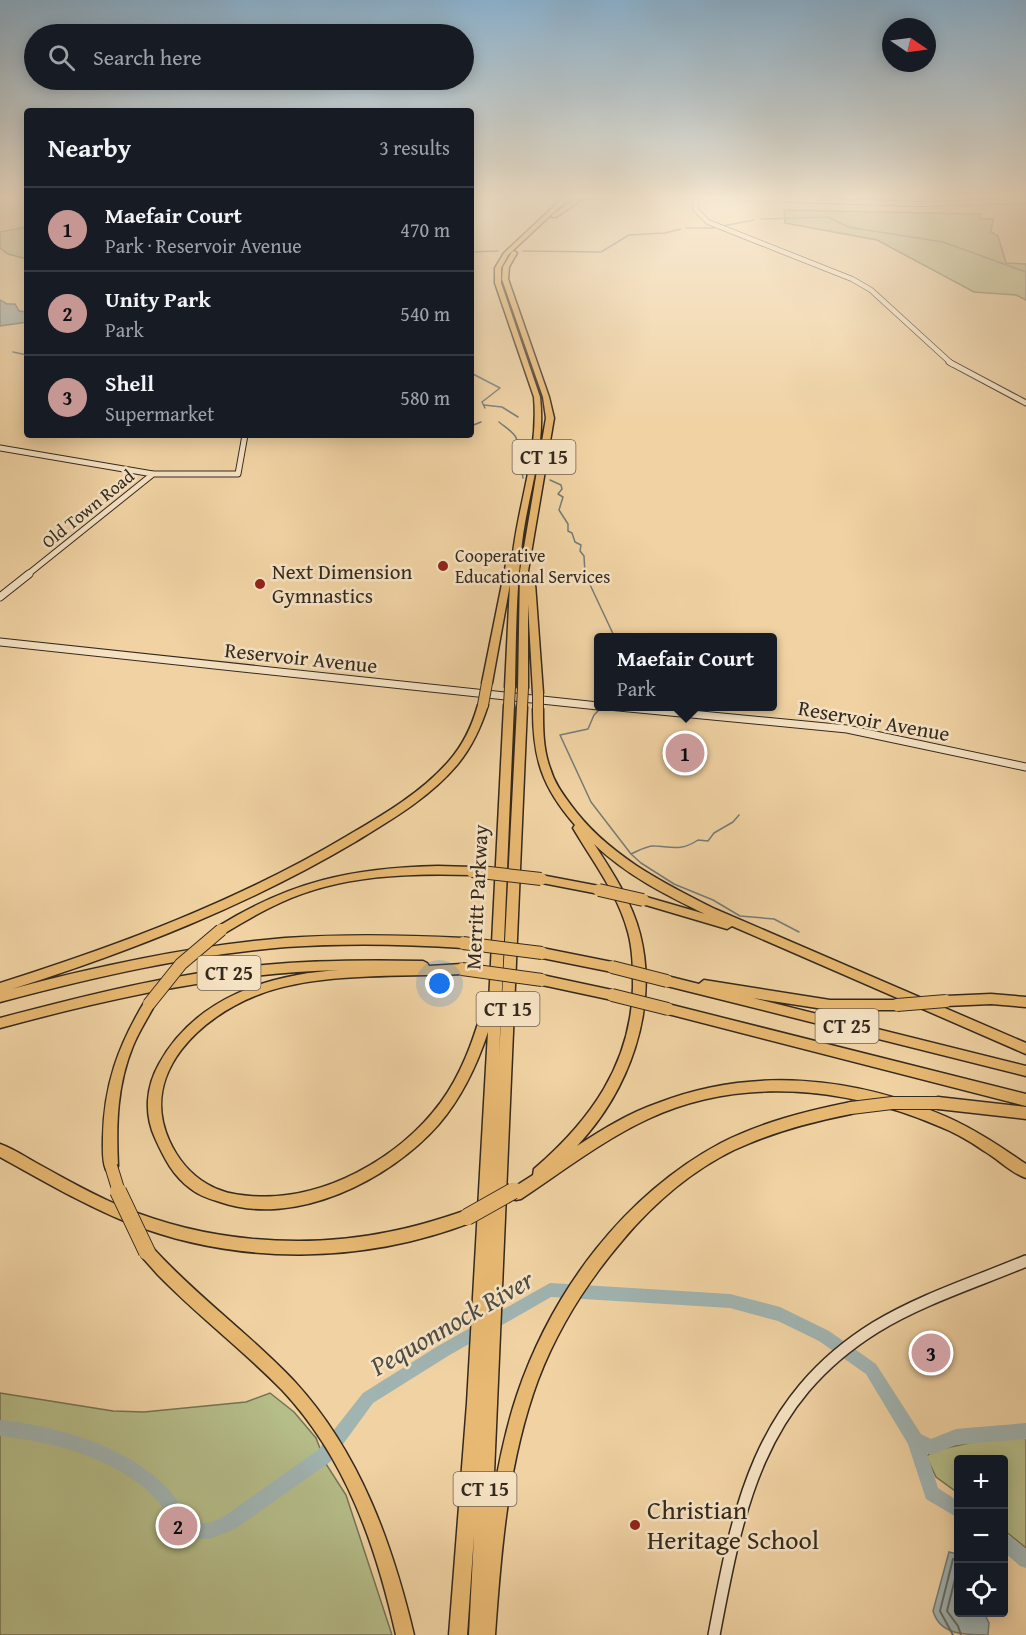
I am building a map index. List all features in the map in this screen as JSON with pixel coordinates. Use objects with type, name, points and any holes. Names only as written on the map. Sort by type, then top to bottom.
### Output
[{"type":"highway","name":"Merritt Parkway","points":[[486,1314],[516,706],[510,687],[516,572],[540,414],[537,397],[502,296],[497,274]]},
{"type":"highway","name":"Merritt Parkway","points":[[478,1635],[495,986],[516,706],[523,688],[524,571],[549,418],[546,397],[506,284],[505,274]]},
{"type":"highway","points":[[516,1192],[560,1154],[597,1113],[622,1069],[637,1014],[640,989],[634,934],[625,908],[616,887],[554,789],[541,756],[531,578],[534,525],[532,520]]},
{"type":"highway","points":[[0,988],[99,955],[188,921],[282,877],[355,837],[392,813],[446,770],[470,738],[483,705],[517,531],[522,524]]},
{"type":"highway","points":[[554,789],[588,832],[646,878],[692,902],[1026,1049]]},
{"type":"highway","points":[[405,1635],[380,1547],[358,1490],[324,1429],[288,1386],[167,1276],[147,1252],[131,1225],[119,1197],[111,1166],[109,1127],[114,1086],[128,1041],[148,1004],[182,964],[221,930],[252,911],[280,898],[341,878],[395,871],[472,871],[541,879],[599,890],[644,900],[740,929],[834,965]]},
{"type":"highway","name":"CT 25","points":[[0,997],[124,965],[238,946],[350,939],[462,943],[542,953],[612,967],[1026,1071]]},
{"type":"highway","name":"CT 25","points":[[0,1023],[141,987],[257,969],[349,964],[462,969],[542,980],[612,995],[1026,1100]]},
{"type":"highway","points":[[462,969],[296,980],[236,998],[209,1014],[181,1039],[162,1066],[154,1092],[154,1117],[161,1142],[173,1163],[189,1179],[205,1190],[247,1203],[271,1204],[296,1200],[332,1189],[373,1170],[418,1137],[448,1102],[473,1059],[495,986]]},
{"type":"highway","points":[[667,981],[725,987],[830,1005],[897,1005],[991,999],[1026,1002]]},
{"type":"highway","points":[[0,1150],[76,1192],[133,1218],[174,1231],[232,1242],[291,1247],[360,1244],[408,1236],[467,1217],[516,1192],[647,1113],[701,1095],[765,1086],[830,1089],[900,1105],[944,1122],[971,1136],[1026,1172]]},
{"type":"highway","points":[[486,1635],[491,1560],[504,1483],[520,1410],[535,1369],[565,1307],[607,1245],[642,1206],[687,1169],[710,1155],[780,1126],[851,1108],[892,1103],[938,1103],[1026,1113]]},
{"type":"highway","name":"Merritt Parkway","points":[[458,1635],[485,1346]]},
{"type":"main road","points":[[837,274],[871,290],[950,363],[1026,403]]},
{"type":"main road","name":"Old Town Road","points":[[0,597],[153,474],[238,474],[244,438]]},
{"type":"main road","points":[[0,448],[153,474]]},
{"type":"main road","name":"Reservoir Avenue","points":[[0,642],[594,705]]},
{"type":"main road","name":"Reservoir Avenue","points":[[660,711],[847,729],[1026,767]]},
{"type":"main road","points":[[714,1635],[736,1526],[747,1486],[774,1427],[803,1388],[825,1365],[859,1337],[924,1303],[1026,1261]]},
{"type":"green space","points":[[941,274],[1026,274],[1026,300],[1016,295],[974,292]]},
{"type":"green space","points":[[0,1393],[113,1411],[144,1412],[246,1402],[270,1393],[294,1412],[316,1438],[326,1464],[346,1495],[392,1635],[0,1635]]},
{"type":"green space","points":[[1026,1428],[1026,1548],[1008,1533],[1008,1455],[954,1455],[954,1490],[936,1477],[926,1456],[936,1450]]},
{"type":"water","points":[[0,300],[7,304],[15,304],[19,311],[24,312],[24,322],[0,326]]},
{"type":"water","points":[[949,1552],[954,1553],[954,1617],[986,1617],[989,1623],[988,1635],[962,1634],[947,1629],[936,1619],[933,1611]]},
{"type":"waterway","points":[[13,352],[24,354]]},
{"type":"waterway","points":[[474,375],[500,388],[482,402],[485,408]]},
{"type":"waterway","points":[[484,405],[502,407],[518,417]]},
{"type":"waterway","points":[[474,425],[481,422]]},
{"type":"waterway","points":[[499,422],[517,440],[514,456],[521,467],[523,478]]},
{"type":"waterway","points":[[550,480],[561,485],[562,489],[558,494],[563,497],[559,510],[568,524],[568,531],[572,533],[575,542],[581,545],[580,551],[584,556],[585,574],[613,633]]},
{"type":"waterway","points":[[598,711],[588,729],[560,735],[591,802],[631,854]]},
{"type":"waterway","points":[[631,854],[649,846],[677,848],[698,840],[708,841],[714,833],[733,822],[739,815]]},
{"type":"waterway","points":[[631,854],[674,884],[713,900],[740,916],[774,919],[799,932]]},
{"type":"waterway","name":"Pequonnock River","points":[[0,1428],[38,1433],[79,1445],[118,1462],[155,1488],[188,1530],[209,1531],[229,1523],[324,1456],[368,1398],[443,1351],[550,1290],[730,1301],[780,1314],[824,1336],[871,1369],[915,1440]]},
{"type":"waterway","name":"Pequonnock River","points":[[915,1440],[931,1447],[956,1437],[1026,1431]]},
{"type":"waterway","points":[[915,1440],[932,1493],[956,1509]]},
{"type":"waterway","points":[[1008,1545],[1026,1560]]},
{"type":"place","name":"Cooperative Educational Services","points":[[443,566]]},
{"type":"place","name":"Next Dimension Gymnastics","points":[[260,584]]},
{"type":"place","name":"Maefair Court","points":[[685,753]]},
{"type":"place","name":"Shell","points":[[931,1353]]},
{"type":"place","name":"Christian Heritage School","points":[[635,1525]]},
{"type":"place","name":"Unity Park","points":[[178,1526]]}]
